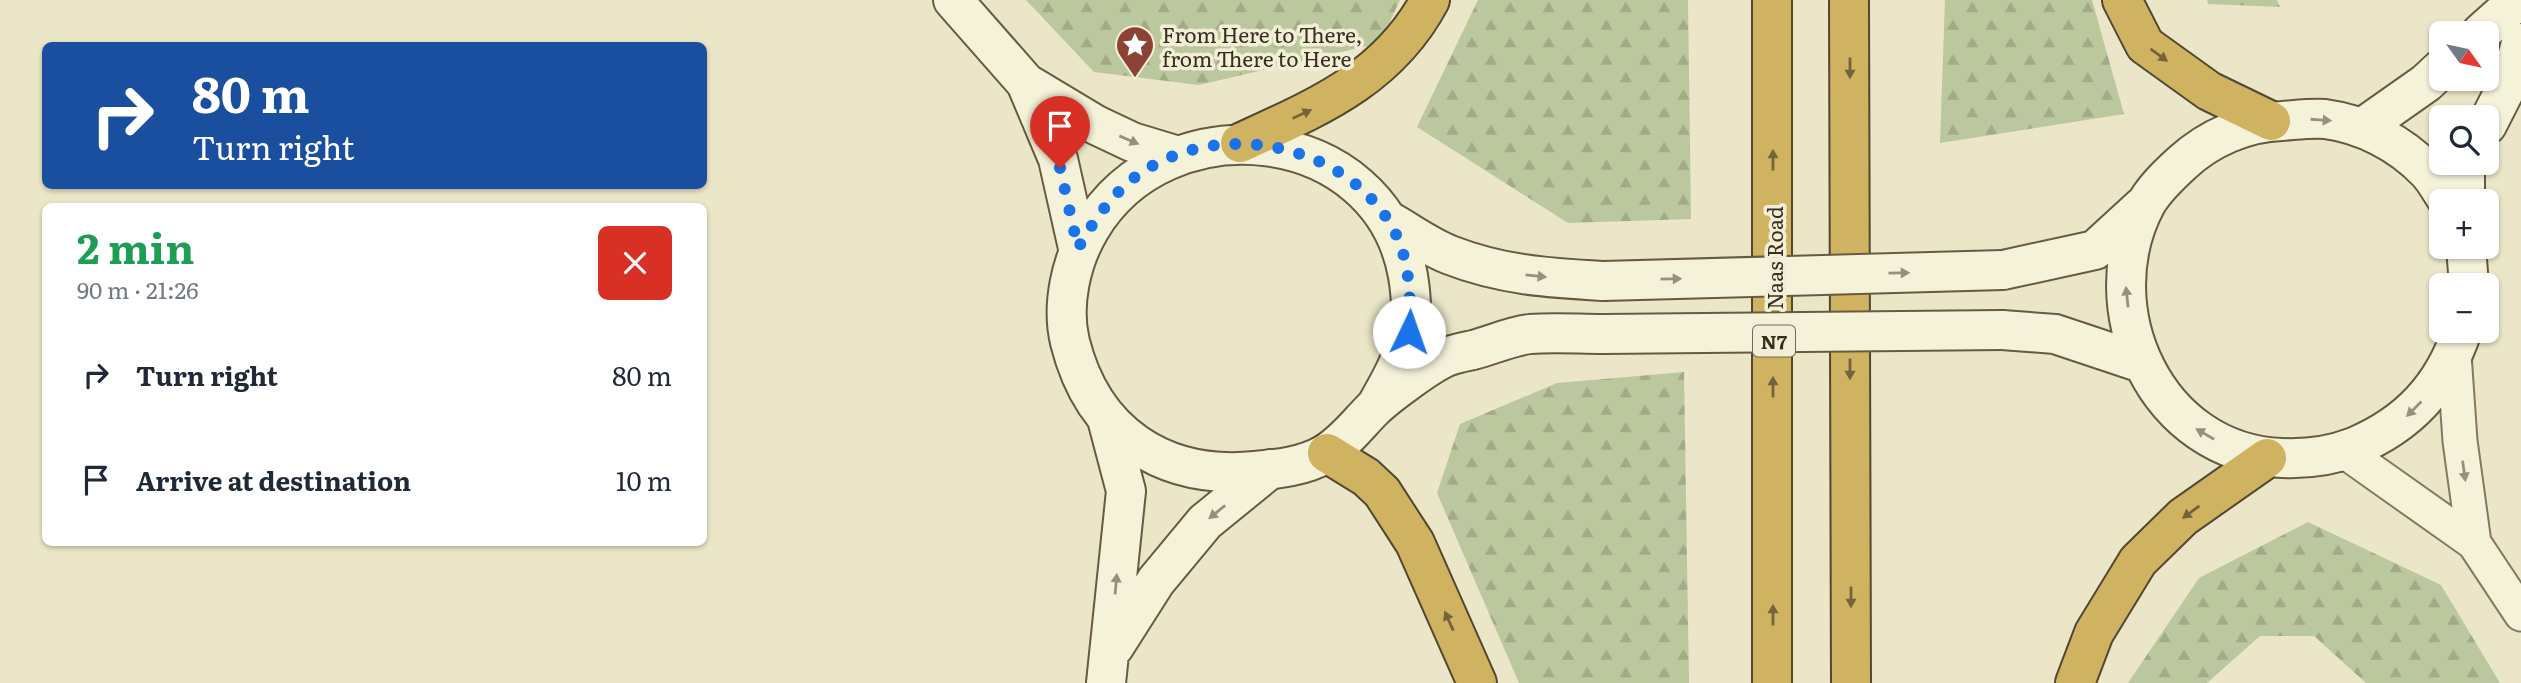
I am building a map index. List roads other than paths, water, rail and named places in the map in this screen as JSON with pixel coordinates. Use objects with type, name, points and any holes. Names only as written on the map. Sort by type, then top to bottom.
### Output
[{"type":"highway","points":[[1240,143],[1327,103],[1374,71],[1416,26],[1430,0]]},
{"type":"highway","name":"Naas Road","points":[[1772,0],[1772,683]]},
{"type":"highway","points":[[1849,0],[1852,683]]},
{"type":"highway","points":[[2122,0],[2145,45],[2209,91],[2271,121]]},
{"type":"highway","points":[[1327,453],[1366,477],[1382,492],[1415,543],[1477,683]]},
{"type":"highway","points":[[2075,683],[2094,633],[2138,561],[2183,517],[2267,458]]},
{"type":"street","points":[[953,0],[1026,83],[1096,125],[1132,142],[1175,155]]},
{"type":"street","points":[[2494,21],[2518,0]]},
{"type":"street","points":[[2497,105],[2512,76],[2521,43]]},
{"type":"street","points":[[2362,128],[2429,80]]},
{"type":"street","points":[[1026,83],[1058,159],[1078,248]]},
{"type":"street","points":[[1389,221],[1448,254],[1491,268],[1533,277],[1603,281],[2003,270],[2095,250],[2148,202],[2168,176],[2196,149],[2232,131],[2271,121],[2323,119],[2362,128],[2398,145],[2428,172],[2440,189]]},
{"type":"street","points":[[1376,406],[1397,371],[1409,332],[1411,294],[1405,256],[1389,221],[1367,193],[1338,171],[1306,156],[1273,147],[1240,143],[1220,145],[1175,155],[1135,177],[1101,209],[1078,248],[1068,293],[1069,339],[1083,382],[1107,419],[1142,449],[1183,467],[1227,474],[1270,470],[1307,462],[1327,453],[1376,406],[1443,358],[1528,334],[2002,330],[2055,334],[2142,363]]},
{"type":"street","points":[[2148,202],[2131,244],[2125,283],[2130,324],[2142,363],[2164,399],[2193,427],[2228,448],[2267,458],[2306,459],[2344,451],[2379,436],[2409,414],[2435,387],[2457,343]]},
{"type":"street","points":[[2458,343],[2460,441],[2474,543]]},
{"type":"street","points":[[1107,419],[1126,491],[1109,668]]},
{"type":"street","points":[[2344,451],[2474,543],[2521,614]]},
{"type":"street","points":[[1109,668],[1156,581],[1205,522],[1270,470]]},
{"type":"place","name":"From Here to There, from There to Here","points":[[1135,79]]}]
